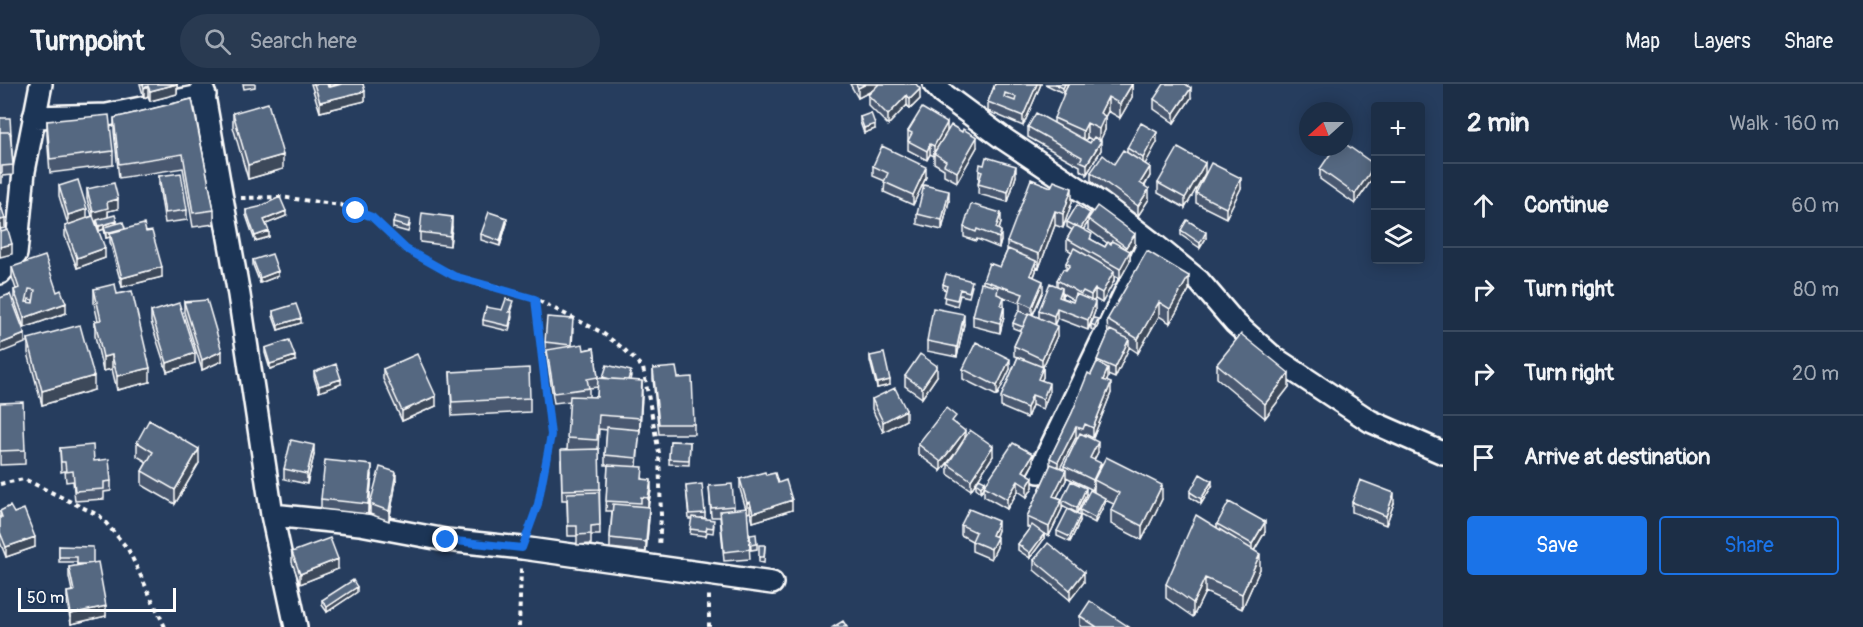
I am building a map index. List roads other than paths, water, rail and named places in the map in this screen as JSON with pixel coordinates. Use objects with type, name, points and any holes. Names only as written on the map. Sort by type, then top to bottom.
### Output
[{"type":"street","points":[[0,273],[16,254],[24,171],[41,84]]},
{"type":"street","points":[[934,84],[995,133],[1106,207],[1199,281],[1235,323],[1273,357],[1370,421],[1443,453]]},
{"type":"street","points":[[34,117],[107,115],[203,89],[272,514],[296,627]]},
{"type":"street","points":[[1039,472],[1150,242]]},
{"type":"street","points":[[272,514],[360,524],[446,540],[522,548],[772,583]]}]
